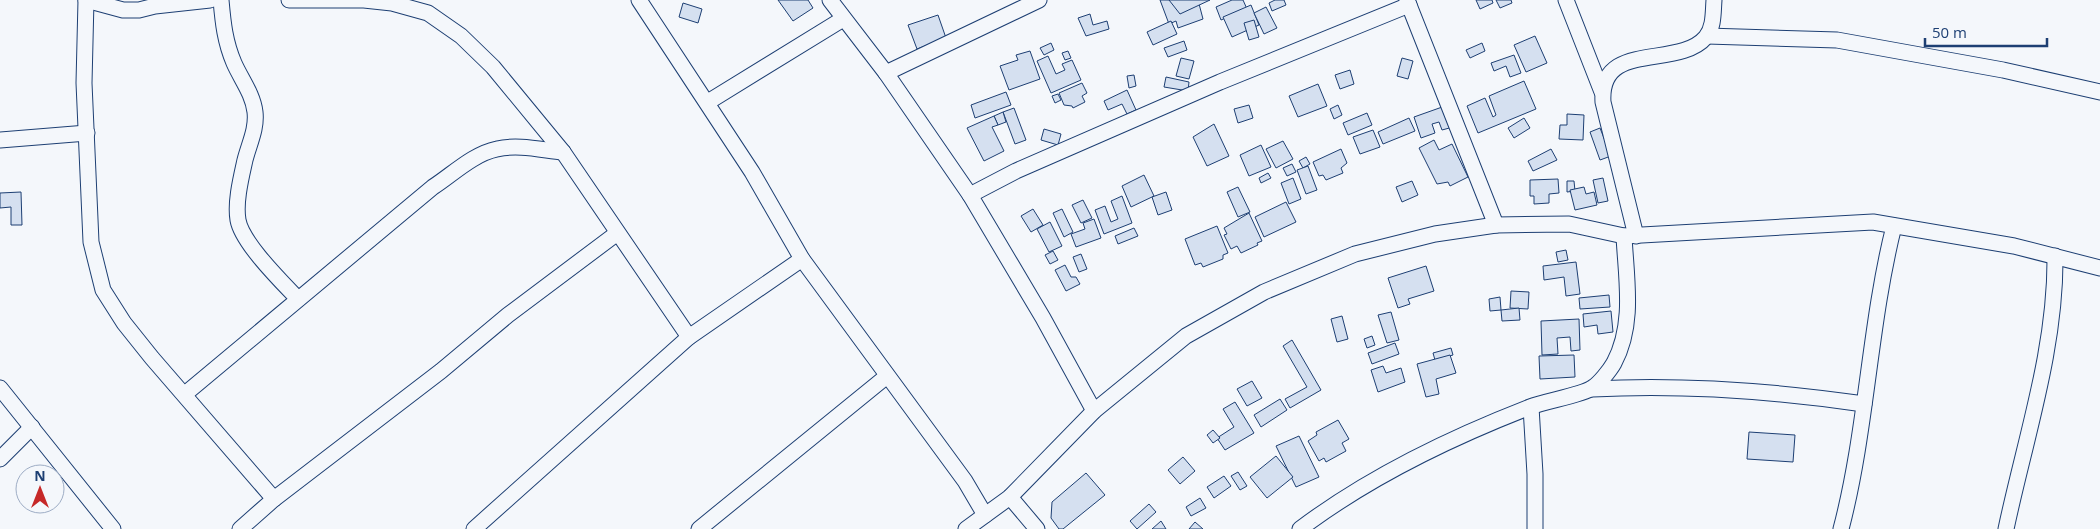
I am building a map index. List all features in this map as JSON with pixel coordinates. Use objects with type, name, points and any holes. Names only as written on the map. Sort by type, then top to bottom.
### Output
[{"type":"street","points":[[210,0],[155,6],[139,10],[123,10],[86,0],[84,83],[91,242],[103,290],[124,323],[274,499]]},
{"type":"street","points":[[221,0],[224,37],[235,64],[249,89],[255,112],[252,140],[245,160],[237,207],[238,222],[268,267],[298,299]]},
{"type":"street","points":[[289,0],[364,0],[392,3],[428,13],[460,36],[493,67],[563,152],[616,234],[689,336]]},
{"type":"street","points":[[406,7],[420,0]]},
{"type":"street","points":[[639,0],[708,102],[752,172],[802,259],[965,481],[985,515]]},
{"type":"street","points":[[830,0],[886,73],[970,195],[1043,318],[1094,410]]},
{"type":"street","points":[[886,73],[1040,0]]},
{"type":"street","points":[[1566,0],[1602,92],[1630,236],[1628,315],[1624,339],[1614,364],[1592,389]]},
{"type":"street","points":[[1602,92],[1606,76],[1622,64],[1697,45],[1707,36],[1713,22],[1714,0]]},
{"type":"street","points":[[970,195],[1016,171],[1408,3],[1496,225]]},
{"type":"street","points":[[708,102],[844,19]]},
{"type":"street","points":[[1707,36],[1837,40],[2003,70],[2100,92]]},
{"type":"street","points":[[0,140],[86,133]]},
{"type":"street","points":[[185,394],[433,187],[477,157],[497,149],[525,147],[563,152]]},
{"type":"street","points":[[966,529],[1010,496],[1094,410],[1186,336],[1264,292],[1355,254],[1435,234],[1496,225],[1569,224],[1630,236],[1873,222],[2014,246],[2100,268]]},
{"type":"street","points":[[1841,529],[1861,432],[1885,261],[1894,226]]},
{"type":"street","points":[[240,529],[274,499],[441,371],[508,315],[616,234]]},
{"type":"street","points":[[2006,529],[2042,378],[2052,316],[2055,256]]},
{"type":"street","points":[[474,529],[689,336],[802,259]]},
{"type":"street","points":[[699,529],[887,376]]},
{"type":"street","points":[[1300,529],[1328,508],[1380,475],[1531,407],[1592,389],[1638,386],[1699,388],[1802,396],[1864,404]]},
{"type":"street","points":[[0,388],[113,529]]},
{"type":"street","points":[[1531,407],[1535,474],[1535,529]]},
{"type":"street","points":[[0,459],[32,427]]},
{"type":"street","points":[[1010,496],[1037,529]]},
{"type":"building","points":[[778,0],[808,0],[813,8],[793,21]]},
{"type":"building","points":[[1160,0],[1198,0],[1203,19],[1178,28],[1176,21],[1169,24]]},
{"type":"building","points":[[1169,0],[1210,0],[1180,14]]},
{"type":"building","points":[[1232,0],[1243,0],[1247,9],[1221,20],[1216,7]]},
{"type":"building","points":[[1275,0],[1284,0],[1286,5],[1272,11],[1269,3]]},
{"type":"building","points":[[1476,0],[1492,0],[1493,3],[1480,9]]},
{"type":"building","points":[[1496,0],[1511,0],[1512,3],[1500,8]]},
{"type":"building","points":[[683,3],[702,9],[698,23],[679,17]]},
{"type":"building","points":[[1251,5],[1259,25],[1232,37],[1223,17]]},
{"type":"building","points":[[1266,7],[1277,28],[1264,34],[1254,13]]},
{"type":"building","points":[[1090,14],[1093,25],[1107,21],[1109,29],[1086,36],[1078,18]]},
{"type":"building","points":[[938,15],[946,38],[917,49],[908,25]]},
{"type":"building","points":[[1254,20],[1259,37],[1249,40],[1244,23]]},
{"type":"building","points":[[1171,21],[1177,34],[1153,45],[1147,32]]},
{"type":"building","points":[[1535,36],[1547,63],[1526,72],[1514,45]]},
{"type":"building","points":[[1184,41],[1187,50],[1168,57],[1164,48]]},
{"type":"building","points":[[1051,43],[1054,50],[1044,55],[1040,48]]},
{"type":"building","points":[[1482,43],[1485,51],[1470,58],[1466,50]]},
{"type":"building","points":[[1030,51],[1040,79],[1009,90],[1000,66],[1018,60],[1016,55]]},
{"type":"building","points":[[1068,51],[1071,58],[1065,60],[1062,53]]},
{"type":"building","points":[[1514,55],[1521,73],[1510,77],[1506,66],[1494,71],[1491,63]]},
{"type":"building","points":[[1048,56],[1056,74],[1065,70],[1062,64],[1072,60],[1081,80],[1051,93],[1037,61]]},
{"type":"building","points":[[1181,58],[1194,61],[1189,79],[1176,76]]},
{"type":"building","points":[[1402,58],[1413,61],[1408,79],[1397,76]]},
{"type":"building","points":[[1350,70],[1354,84],[1340,89],[1335,75]]},
{"type":"building","points":[[1134,75],[1136,86],[1129,88],[1127,76]]},
{"type":"building","points":[[1166,77],[1189,82],[1188,91],[1164,87]]},
{"type":"building","points":[[1524,81],[1536,109],[1478,133],[1467,106],[1485,98],[1493,117],[1496,115],[1489,96]]},
{"type":"building","points":[[1082,83],[1087,93],[1082,96],[1085,102],[1073,108],[1072,106],[1064,105],[1059,93]]},
{"type":"building","points":[[1318,84],[1327,106],[1298,117],[1289,96]]},
{"type":"building","points":[[1127,90],[1136,110],[1127,114],[1122,104],[1108,110],[1104,101]]},
{"type":"building","points":[[1006,92],[1011,105],[975,118],[971,105]]},
{"type":"building","points":[[1058,94],[1061,100],[1055,103],[1052,96]]},
{"type":"building","points":[[1249,105],[1253,118],[1238,123],[1234,109]]},
{"type":"building","points":[[1338,105],[1342,115],[1334,119],[1330,109]]},
{"type":"building","points":[[1445,106],[1453,127],[1442,130],[1439,122],[1432,124],[1435,133],[1421,138],[1414,117]]},
{"type":"building","points":[[1014,108],[1026,140],[1015,144],[1003,112]]},
{"type":"building","points":[[1003,112],[1006,122],[998,125],[994,116]]},
{"type":"building","points":[[1367,113],[1372,125],[1348,135],[1343,123]]},
{"type":"building","points":[[1567,114],[1584,115],[1583,140],[1559,139],[1560,125],[1567,125]]},
{"type":"building","points":[[994,116],[998,125],[992,127],[1004,151],[984,161],[967,128]]},
{"type":"building","points":[[1409,118],[1415,131],[1383,144],[1378,132]]},
{"type":"building","points":[[1524,118],[1530,128],[1514,138],[1508,128]]},
{"type":"building","points":[[1214,124],[1229,156],[1207,166],[1193,137]]},
{"type":"building","points":[[1600,128],[1611,156],[1600,160],[1590,132]]},
{"type":"building","points":[[1044,129],[1061,134],[1058,145],[1041,140]]},
{"type":"building","points":[[1373,130],[1380,147],[1360,154],[1353,137]]},
{"type":"building","points":[[1434,140],[1439,150],[1452,144],[1468,177],[1450,186],[1448,182],[1437,184],[1419,148]]},
{"type":"building","points":[[1283,141],[1293,159],[1276,168],[1266,149]]},
{"type":"building","points":[[1261,145],[1271,167],[1249,176],[1240,155]]},
{"type":"building","points":[[1341,149],[1347,163],[1341,168],[1343,173],[1326,180],[1323,175],[1319,176],[1313,162]]},
{"type":"building","points":[[1551,149],[1557,160],[1533,171],[1528,161]]},
{"type":"building","points":[[1306,157],[1310,164],[1303,168],[1299,161]]},
{"type":"building","points":[[1292,164],[1296,172],[1287,176],[1283,168]]},
{"type":"building","points":[[1308,166],[1317,190],[1306,194],[1297,170]]},
{"type":"building","points":[[1268,173],[1271,178],[1261,183],[1259,178]]},
{"type":"building","points":[[1144,175],[1154,196],[1131,207],[1122,186]]},
{"type":"building","points":[[1293,178],[1301,199],[1289,204],[1281,183]]},
{"type":"building","points":[[1603,178],[1608,201],[1598,203],[1593,180]]},
{"type":"building","points":[[1558,179],[1559,193],[1549,194],[1549,203],[1534,204],[1534,196],[1530,196],[1530,180]]},
{"type":"building","points":[[1412,181],[1418,195],[1402,202],[1396,187]]},
{"type":"building","points":[[1567,181],[1574,181],[1575,191],[1567,192]]},
{"type":"building","points":[[1238,187],[1250,212],[1238,217],[1227,192]]},
{"type":"building","points":[[1584,187],[1586,194],[1594,192],[1597,205],[1575,210],[1570,190]]},
{"type":"building","points":[[21,192],[22,225],[11,225],[11,207],[0,208],[0,193]]},
{"type":"building","points":[[1166,192],[1172,210],[1158,215],[1152,197]]},
{"type":"building","points":[[1122,196],[1132,223],[1104,234],[1095,210],[1105,206],[1111,222],[1118,219],[1111,201]]},
{"type":"building","points":[[1083,200],[1092,218],[1081,223],[1072,205]]},
{"type":"building","points":[[1286,202],[1296,222],[1264,237],[1255,217]]},
{"type":"building","points":[[1033,209],[1043,225],[1031,232],[1021,216]]},
{"type":"building","points":[[1062,209],[1073,232],[1064,237],[1053,213]]},
{"type":"building","points":[[1249,213],[1262,241],[1241,253],[1237,246],[1231,249],[1224,235],[1227,234],[1224,228]]},
{"type":"building","points":[[1094,219],[1101,238],[1076,247],[1071,234],[1085,229],[1083,223]]},
{"type":"building","points":[[1050,222],[1062,246],[1049,252],[1037,229]]},
{"type":"building","points":[[1217,226],[1228,253],[1223,255],[1223,259],[1203,267],[1201,263],[1195,265],[1185,239]]},
{"type":"building","points":[[1134,228],[1138,236],[1118,244],[1115,236]]},
{"type":"building","points":[[1566,250],[1568,260],[1558,262],[1556,252]]},
{"type":"building","points":[[1053,251],[1058,260],[1050,264],[1045,255]]},
{"type":"building","points":[[1081,254],[1087,269],[1079,272],[1073,257]]},
{"type":"building","points":[[1576,262],[1580,294],[1566,296],[1564,277],[1544,280],[1543,266]]},
{"type":"building","points":[[1065,265],[1071,277],[1076,277],[1080,284],[1066,291],[1055,270]]},
{"type":"building","points":[[1426,266],[1434,291],[1408,299],[1410,304],[1398,308],[1388,278]]},
{"type":"building","points":[[1511,291],[1529,292],[1528,309],[1510,308]]},
{"type":"building","points":[[1609,295],[1610,307],[1580,309],[1579,298]]},
{"type":"building","points":[[1500,297],[1501,310],[1490,311],[1489,299]]},
{"type":"building","points":[[1519,308],[1520,320],[1502,321],[1501,310]]},
{"type":"building","points":[[1611,311],[1613,332],[1598,334],[1597,325],[1584,327],[1583,314]]},
{"type":"building","points":[[1391,312],[1399,340],[1387,343],[1378,315]]},
{"type":"building","points":[[1342,316],[1348,339],[1337,342],[1331,319]]},
{"type":"building","points":[[1579,319],[1580,350],[1571,351],[1570,337],[1557,338],[1558,354],[1542,355],[1541,321]]},
{"type":"building","points":[[1372,336],[1375,345],[1367,348],[1364,339]]},
{"type":"building","points":[[1292,340],[1321,390],[1290,408],[1285,399],[1307,387],[1283,346]]},
{"type":"building","points":[[1395,343],[1399,354],[1372,364],[1368,353]]},
{"type":"building","points":[[1451,348],[1453,355],[1435,360],[1433,353]]},
{"type":"building","points":[[1450,355],[1456,373],[1436,379],[1439,394],[1426,397],[1417,364]]},
{"type":"building","points":[[1574,355],[1575,377],[1540,379],[1539,356]]},
{"type":"building","points":[[1383,366],[1386,373],[1401,368],[1405,382],[1378,392],[1371,370]]},
{"type":"building","points":[[1252,381],[1262,398],[1247,406],[1237,389]]},
{"type":"building","points":[[1280,399],[1287,410],[1261,427],[1254,415]]},
{"type":"building","points":[[1235,402],[1254,433],[1225,450],[1217,438],[1234,427],[1223,409]]},
{"type":"building","points":[[1338,420],[1349,439],[1342,443],[1346,451],[1326,462],[1324,458],[1319,461],[1308,441],[1317,435],[1316,432]]},
{"type":"building","points":[[1213,430],[1220,438],[1213,443],[1207,435]]},
{"type":"building","points":[[1749,432],[1795,435],[1793,462],[1747,459]]},
{"type":"building","points":[[1299,436],[1319,477],[1296,487],[1276,446]]},
{"type":"building","points":[[1276,456],[1293,477],[1267,498],[1250,477]]},
{"type":"building","points":[[1183,457],[1195,471],[1180,484],[1168,470]]},
{"type":"building","points":[[1238,472],[1247,486],[1240,490],[1231,476]]},
{"type":"building","points":[[1086,473],[1105,495],[1063,529],[1059,529],[1051,518],[1052,502]]},
{"type":"building","points":[[1224,476],[1231,486],[1214,498],[1207,487]]},
{"type":"building","points":[[1200,498],[1206,508],[1191,516],[1186,507]]},
{"type":"building","points":[[1149,504],[1156,512],[1137,529],[1130,521]]},
{"type":"building","points":[[1161,521],[1166,529],[1152,529]]},
{"type":"building","points":[[1195,522],[1203,529],[1189,529]]}]
